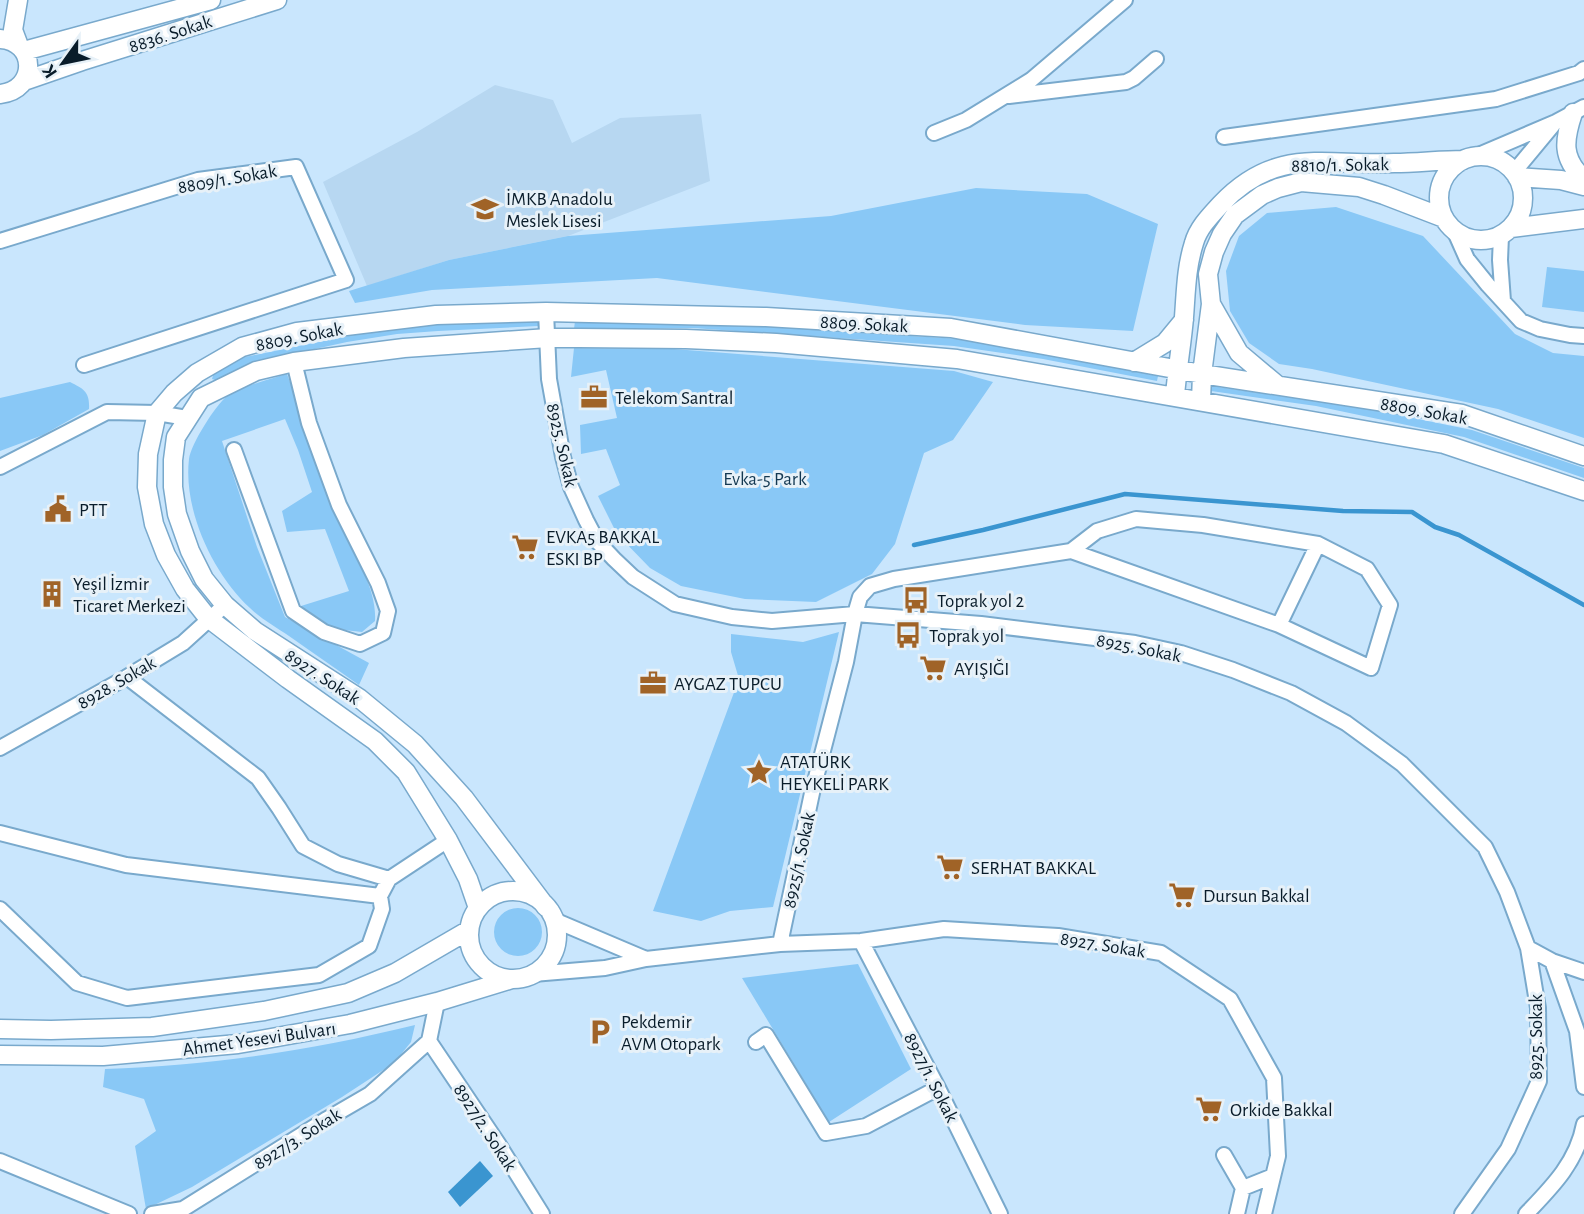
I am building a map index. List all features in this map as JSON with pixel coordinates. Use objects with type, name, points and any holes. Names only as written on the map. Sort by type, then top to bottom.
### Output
[{"type":"street","points":[[9,91],[29,66],[13,30],[18,0]]},
{"type":"street","points":[[21,48],[211,0]]},
{"type":"street","name":"8836. Sokak","points":[[9,91],[94,57],[277,0]]},
{"type":"street","points":[[934,133],[966,120],[1031,80],[1125,0]]},
{"type":"street","points":[[0,39],[12,41],[21,48]]},
{"type":"street","points":[[1003,97],[1126,82],[1156,58]]},
{"type":"street","points":[[1224,137],[1496,99],[1579,73],[1584,69]]},
{"type":"street","points":[[1577,335],[1541,329],[1521,321],[1467,258],[1440,208],[1439,197],[1441,185],[1453,166],[1578,110]]},
{"type":"street","points":[[1578,110],[1567,132],[1567,153],[1573,169],[1584,179]]},
{"type":"street","points":[[1515,174],[1556,122]]},
{"type":"street","points":[[1468,158],[1492,158],[1500,161],[1515,174],[1521,187],[1521,209],[1517,219],[1506,232],[1500,260],[1503,301]]},
{"type":"street","name":"8810/1. Sokak","points":[[1175,396],[1187,269],[1194,240],[1208,218],[1232,192],[1256,176],[1281,166],[1304,162],[1394,163],[1468,158]]},
{"type":"street","name":"8809/1. Sokak","points":[[0,241],[198,180],[296,167],[346,281],[84,365]]},
{"type":"street","points":[[1515,174],[1584,186]]},
{"type":"street","name":"8810/1. Sokak","points":[[1201,401],[1211,304],[1208,274],[1214,252],[1235,215],[1262,195],[1301,182],[1359,187],[1396,199],[1450,225]]},
{"type":"street","points":[[1450,225],[1473,240],[1482,240],[1506,232],[1584,219]]},
{"type":"street","points":[[1211,304],[1238,352],[1277,385]]},
{"type":"street","name":"8809. Sokak","points":[[157,413],[174,393],[197,373],[242,347],[297,332],[436,315],[546,312],[766,317],[951,328],[1177,370],[1462,414],[1584,456]]},
{"type":"street","name":"8925. Sokak","points":[[546,312],[549,379],[571,487],[597,541],[633,577],[676,604],[732,617],[772,621],[855,614],[981,624],[1135,643],[1181,653],[1292,693],[1346,723],[1402,764],[1485,847],[1507,892],[1528,948],[1538,1008],[1539,1081],[1508,1150],[1462,1214]]},
{"type":"street","points":[[1134,362],[1165,343],[1184,320]]},
{"type":"street","name":"8809. Sokak","points":[[187,418],[201,398],[256,371],[294,362],[404,348],[548,338],[776,343],[957,359],[1444,444],[1584,491]]},
{"type":"street","points":[[234,450],[293,611],[324,632],[360,644],[383,633],[388,611],[340,505],[309,423],[294,362]]},
{"type":"street","points":[[0,467],[107,412],[157,413],[187,418]]},
{"type":"street","name":"8927. Sokak","points":[[157,413],[148,454],[147,487],[154,524],[166,555],[185,589],[208,618],[374,741],[406,772],[448,840],[468,880],[478,908]]},
{"type":"street","name":"8927. Sokak","points":[[187,418],[176,437],[173,487],[177,514],[190,551],[204,579],[225,605],[255,631],[359,698],[415,744],[464,798],[550,914]]},
{"type":"street","points":[[855,614],[860,597],[870,586],[894,579],[1071,551],[1279,625],[1371,668],[1390,605],[1367,569],[1318,544],[1203,525],[1136,519],[1097,531],[1071,551]]},
{"type":"street","points":[[1279,625],[1318,544]]},
{"type":"street","name":"8928. Sokak","points":[[0,748],[183,643],[225,605]]},
{"type":"street","name":"8925/1. Sokak","points":[[780,944],[812,793],[846,662],[855,614]]},
{"type":"street","points":[[127,677],[258,778],[303,846],[338,864],[389,879]]},
{"type":"street","points":[[0,833],[126,865],[380,896]]},
{"type":"street","points":[[0,909],[77,983],[127,998],[319,975],[369,946],[382,909],[380,896],[389,879],[448,840]]},
{"type":"street","points":[[508,891],[523,892],[536,898],[550,914],[556,933],[555,948],[539,971],[512,979],[485,969],[475,958],[469,930],[473,916],[482,904],[494,895],[508,891]]},
{"type":"street","points":[[550,914],[646,959]]},
{"type":"street","name":"8927. Sokak","points":[[533,974],[605,968],[646,959],[780,944],[861,941],[944,929],[1058,936],[1161,954],[1230,999],[1274,1078],[1278,1156],[1264,1214]]},
{"type":"street","name":"Ahmet Yesevi Bulvarı","points":[[0,1029],[152,1027],[264,1011],[348,993],[395,973],[469,930]]},
{"type":"street","name":"8927/1. Sokak","points":[[861,941],[1000,1214]]},
{"type":"street","points":[[1528,948],[1552,961],[1584,972]]},
{"type":"street","points":[[1552,961],[1577,1031],[1584,1087]]},
{"type":"street","name":"Ahmet Yesevi Bulvarı","points":[[0,1055],[103,1056],[238,1044],[350,1024],[512,979]]},
{"type":"street","points":[[429,1041],[437,1002]]},
{"type":"street","points":[[756,1042],[766,1035],[827,1133],[866,1126],[938,1088]]},
{"type":"street","name":"8927/3. Sokak","points":[[152,1214],[180,1212],[370,1094],[429,1041]]},
{"type":"street","name":"8927/2. Sokak","points":[[429,1041],[542,1214]]},
{"type":"street","points":[[1526,1214],[1555,1184],[1573,1159],[1584,1124]]},
{"type":"street","points":[[1224,1155],[1243,1188],[1237,1214]]},
{"type":"street","points":[[0,1161],[129,1214]]},
{"type":"street","points":[[1243,1188],[1273,1176]]},
{"type":"shaded area","name":"İMKB Anadolu Meslek Lisesi","points":[[495,85],[553,100],[572,143],[620,118],[701,114],[710,181],[568,236],[449,260],[367,286],[323,182],[417,132]]},
{"type":"shaded area","points":[[480,1161],[493,1176],[460,1207],[448,1192]]},
{"type":"green space","points":[[976,188],[1087,194],[1158,224],[1133,331],[1025,325],[657,278],[432,290],[355,303],[349,291],[449,260],[568,236],[831,216]]},
{"type":"green space","points":[[1336,207],[1423,236],[1515,334],[1553,353],[1584,356],[1584,438],[1498,409],[1279,364],[1249,343],[1230,311],[1226,271],[1239,236],[1267,213]]},
{"type":"green space","points":[[1547,267],[1584,271],[1584,312],[1542,307]]},
{"type":"green space","points":[[538,321],[538,326],[397,334],[347,342],[251,363],[218,381],[212,379],[214,372],[240,358],[378,330],[471,322]]},
{"type":"green space","points":[[575,321],[785,326],[961,339],[1158,376],[1157,381],[1043,359],[954,346],[693,328],[574,329]]},
{"type":"green space","name":"Evka-5 Park","points":[[574,348],[674,349],[954,371],[993,382],[953,440],[924,453],[895,544],[872,574],[816,602],[745,599],[681,586],[650,568],[617,534],[598,496],[620,485],[606,449],[581,454],[580,425],[617,418],[606,370],[571,377]]},
{"type":"green space","points":[[287,374],[322,479],[370,588],[375,621],[362,632],[335,629],[301,606],[349,591],[325,529],[287,532],[282,511],[312,492],[285,419],[222,441],[257,547],[285,617],[369,663],[359,685],[259,616],[237,594],[224,578],[203,540],[191,499],[189,459],[199,435],[216,408],[232,393]]},
{"type":"green space","points":[[70,382],[85,392],[89,409],[43,435],[0,451],[0,398]]},
{"type":"green space","points":[[1211,386],[1364,408],[1472,430],[1584,468],[1584,478],[1464,437],[1316,406],[1211,391]]},
{"type":"green space","points":[[839,632],[773,907],[730,911],[701,921],[653,911],[739,679],[731,652],[731,634],[803,642]]},
{"type":"green space","points":[[518,908],[535,915],[542,932],[535,949],[518,956],[501,949],[494,932],[501,915]]},
{"type":"green space","points":[[858,964],[911,1069],[829,1122],[742,978]]},
{"type":"green space","points":[[415,1025],[411,1042],[394,1063],[192,1187],[146,1209],[135,1146],[156,1131],[144,1099],[103,1087],[105,1069],[261,1055]]},
{"type":"waterway","points":[[914,545],[1125,494],[1343,511],[1412,512],[1435,527],[1459,535],[1584,605]]},
{"type":"place","name":"İMKB Anadolu Meslek Lisesi","points":[[485,209]]},
{"type":"place","name":"Telekom Santral","points":[[594,397]]},
{"type":"place","name":"PTT","points":[[58,509]]},
{"type":"place","name":"EVKA5 BAKKAL ESKI BP","points":[[525,547]]},
{"type":"place","name":"Yeşil İzmir Ticaret Merkezi","points":[[52,594]]},
{"type":"place","name":"Toprak yol 2","points":[[916,600]]},
{"type":"place","name":"Toprak yol","points":[[908,635]]},
{"type":"place","name":"AYIŞIĞI","points":[[933,668]]},
{"type":"place","name":"AYGAZ TUPCU","points":[[653,683]]},
{"type":"place","name":"ATATÜRK HEYKELİ PARK","points":[[759,772]]},
{"type":"place","name":"SERHAT BAKKAL","points":[[950,867]]},
{"type":"place","name":"Dursun Bakkal","points":[[1182,895]]},
{"type":"place","name":"Pekdemir AVM Otopark","points":[[600,1032]]},
{"type":"place","name":"Orkide Bakkal","points":[[1209,1109]]}]
